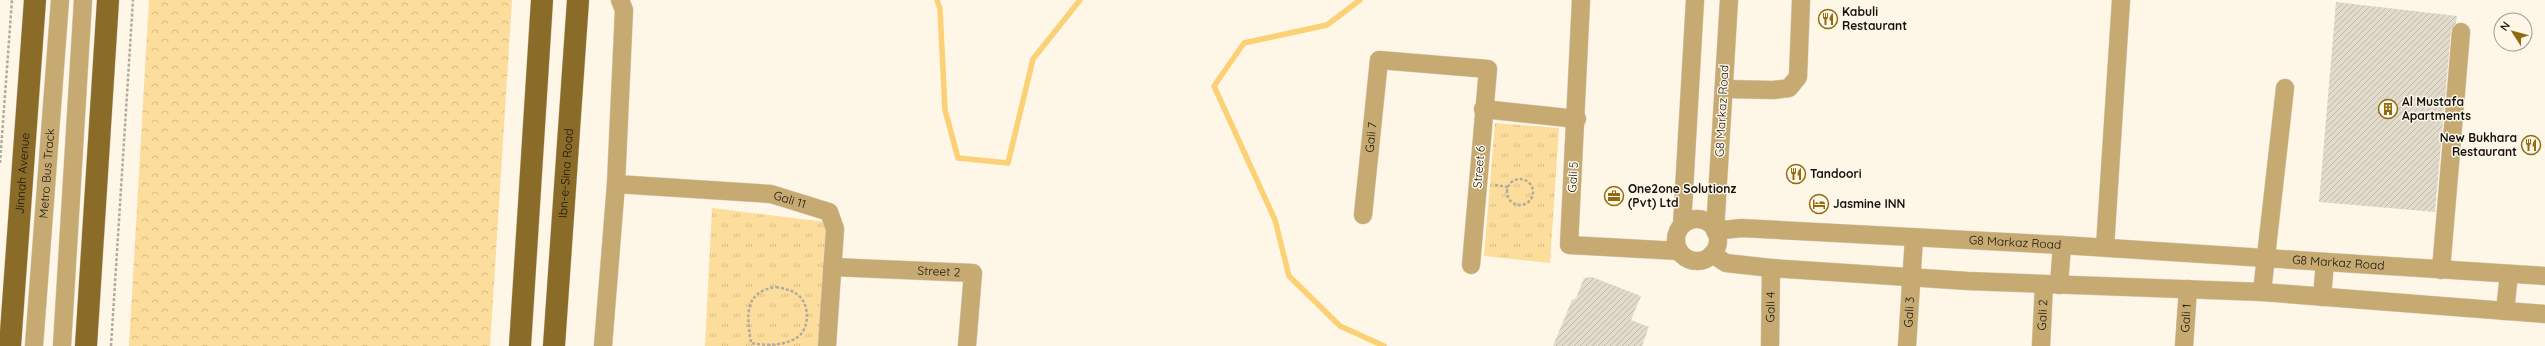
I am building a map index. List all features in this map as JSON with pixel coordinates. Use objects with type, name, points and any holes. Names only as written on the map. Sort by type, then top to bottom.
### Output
[{"type":"main road","name":"Jinnah Avenue","points":[[10,346],[35,0]]},
{"type":"main road","points":[[86,346],[108,0]]},
{"type":"main road","points":[[520,346],[542,0]]},
{"type":"main road","name":"Ibn-e-Sina Road","points":[[554,346],[578,0]]},
{"type":"street","name":"Metro Bus Track","points":[[34,346],[60,0]]},
{"type":"street","name":"Metro Bus Track","points":[[62,346],[83,0]]},
{"type":"street","points":[[603,346],[616,184],[624,10],[620,0]]},
{"type":"street","name":"Gali 5","points":[[1581,0],[1577,119],[1569,245],[1679,251]]},
{"type":"street","points":[[1682,225],[1688,221],[1701,219],[1712,226],[1716,231],[1717,244],[1712,254],[1703,260],[1696,261],[1689,259],[1679,251],[1676,237],[1682,225],[1695,0]]},
{"type":"street","name":"G8 Markaz Road","points":[[1729,0],[1716,231],[1741,228],[2105,247],[2545,276]]},
{"type":"street","points":[[1724,89],[1774,90],[1789,88],[1798,77],[1801,0]]},
{"type":"street","points":[[2105,247],[2121,0]]},
{"type":"street","points":[[2441,270],[2461,32]]},
{"type":"street","name":"Gali 7","points":[[1363,215],[1379,60],[1488,69]]},
{"type":"street","name":"Street 6","points":[[1471,265],[1483,109],[1488,69]]},
{"type":"street","points":[[2262,292],[2285,88]]},
{"type":"street","points":[[1483,109],[1577,119]]},
{"type":"street","name":"Gali 11","points":[[616,184],[771,194],[829,212],[835,229],[827,346]]},
{"type":"street","name":"Gali 3","points":[[1908,346],[1914,238]]},
{"type":"street","name":"Gali 2","points":[[2041,346],[2052,284],[2062,245]]},
{"type":"street","points":[[1712,254],[1726,263],[1771,268],[2052,284],[2262,292],[2322,298],[2545,314]]},
{"type":"street","points":[[2322,298],[2325,262]]},
{"type":"street","name":"Street 2","points":[[832,267],[973,273],[967,346]]},
{"type":"street","name":"Gali 4","points":[[1770,346],[1771,268]]},
{"type":"street","points":[[2505,311],[2510,274]]},
{"type":"street","name":"Gali 1","points":[[2184,346],[2188,289]]},
{"type":"path","points":[[0,163],[12,0]]},
{"type":"path","points":[[111,346],[133,0]]},
{"type":"path","points":[[1523,179],[1533,188],[1532,196],[1523,205],[1515,204],[1507,195],[1508,186],[1514,180],[1523,179]]},
{"type":"path","points":[[1490,184],[1508,186]]},
{"type":"path","points":[[748,346],[751,343],[779,345],[799,336],[807,325],[806,308],[801,297],[792,290],[776,287],[764,289],[752,299],[748,319],[751,343]]},
{"type":"green space","points":[[149,0],[512,0],[490,346],[129,346]]},
{"type":"green space","points":[[1495,123],[1559,128],[1550,263],[1484,256]]},
{"type":"green space","points":[[712,208],[826,222],[819,346],[705,346]]},
{"type":"building","name":"Al Mustafa Apartments","points":[[2336,2],[2457,16],[2456,23],[2451,31],[2435,212],[2319,202]]},
{"type":"building","points":[[1592,277],[1641,296],[1631,320],[1649,327],[1642,346],[1553,346],[1572,300],[1576,298],[1584,278]]},
{"type":"waterway","points":[[937,0],[940,9],[945,110],[958,158],[1008,163],[1033,59],[1080,0]]},
{"type":"waterway","points":[[1360,0],[1327,25],[1244,43],[1214,86],[1275,220],[1289,276],[1340,326],[1384,346]]},
{"type":"place","name":"Kabuli Restaurant","points":[[1828,19]]},
{"type":"place","name":"Al Mustafa Apartments","points":[[2388,109]]},
{"type":"place","name":"New Bukhara Restaurant","points":[[2531,145]]},
{"type":"place","name":"Tandoori","points":[[1796,174]]},
{"type":"place","name":"One2one Solutionz (Pvt) Ltd","points":[[1614,196]]},
{"type":"place","name":"Jasmine INN","points":[[1819,204]]}]
